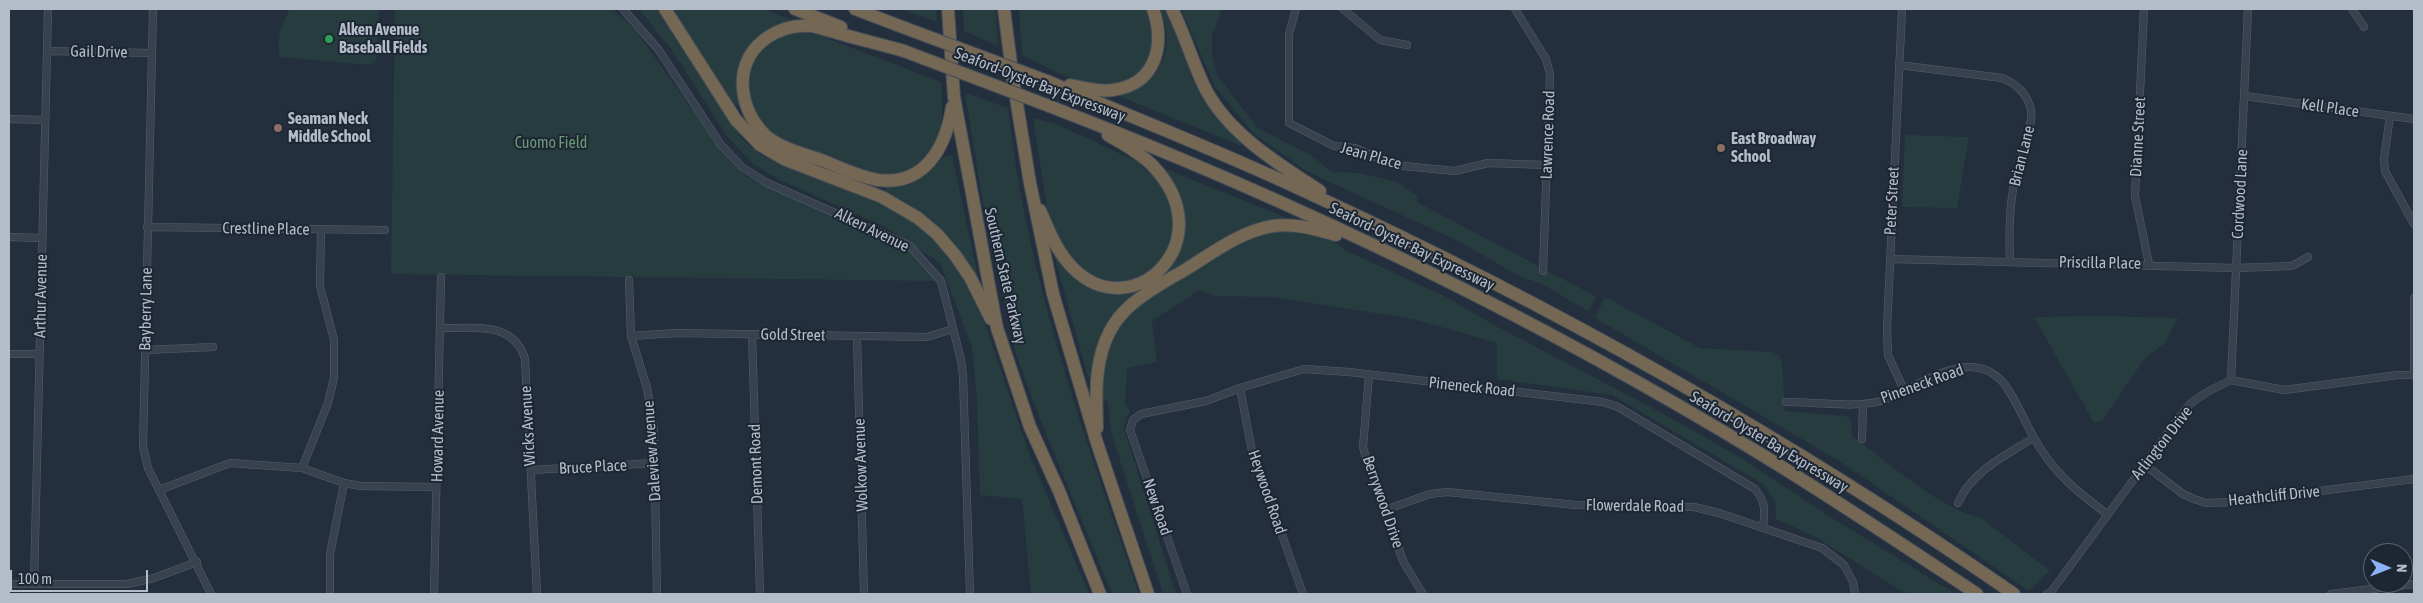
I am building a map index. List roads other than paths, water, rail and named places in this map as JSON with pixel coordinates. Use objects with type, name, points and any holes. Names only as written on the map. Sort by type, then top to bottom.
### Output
[{"type":"highway","points":[[666,9],[736,120],[754,140],[768,151],[786,160],[882,197],[918,218],[937,234],[955,255],[970,277],[997,328]]},
{"type":"highway","name":"Seaford-Oyster Bay Expressway","points":[[794,9],[1075,116],[1243,184],[1489,303],[1691,413],[1834,500],[1977,594]]},
{"type":"highway","name":"Seaford-Oyster Bay Expressway","points":[[854,9],[1046,81],[1236,160],[1355,214],[1499,284],[1702,396],[1845,482],[2014,594]]},
{"type":"highway","points":[[866,9],[905,28]]},
{"type":"highway","points":[[1004,9],[1012,80],[1030,183],[1053,294],[1097,443],[1148,594]]},
{"type":"highway","points":[[1046,81],[1099,90],[1126,87],[1140,80],[1151,67],[1158,50],[1158,26],[1153,9]]},
{"type":"highway","points":[[1172,9],[1207,92],[1236,128],[1276,162],[1355,214]]},
{"type":"highway","name":"Southern State Parkway","points":[[947,13],[954,97],[997,328],[1030,427],[1100,594]]},
{"type":"highway","points":[[904,51],[813,26],[779,31],[764,39],[752,51],[744,69],[743,86],[746,106],[752,118],[766,135],[781,145],[863,177],[891,180],[917,172],[937,154],[949,127],[954,97]]},
{"type":"highway","points":[[1030,183],[1054,242],[1068,263],[1084,278],[1107,286],[1133,285],[1149,278],[1167,262],[1177,244],[1180,229],[1177,206],[1168,187],[1152,165],[1142,157],[1075,116]]},
{"type":"highway","points":[[1097,443],[1096,402],[1100,356],[1111,329],[1122,313],[1137,300],[1222,247],[1261,229],[1280,225],[1297,226],[1364,242]]},
{"type":"street","name":"Arthur Avenue","points":[[34,584],[48,9]]},
{"type":"street","name":"Bayberry Lane","points":[[153,9],[143,447],[148,468],[197,562],[211,594]]},
{"type":"street","name":"Alken Avenue","points":[[623,9],[658,49],[729,155],[742,167],[767,183],[910,246],[940,281],[963,376],[970,594]]},
{"type":"street","name":"Jean Place","points":[[1296,9],[1289,34],[1289,123],[1334,146],[1355,148],[1394,165],[1455,172],[1488,163],[1547,165]]},
{"type":"street","points":[[1343,9],[1380,40],[1407,45]]},
{"type":"street","name":"Lawrence Road","points":[[1515,9],[1546,58],[1550,74],[1543,271]]},
{"type":"street","name":"Peter Street","points":[[1902,9],[1887,346],[1893,368],[1904,390]]},
{"type":"street","name":"Dianne Street","points":[[2144,9],[2135,196],[2149,264]]},
{"type":"street","name":"Cordwood Lane","points":[[2231,380],[2248,9]]},
{"type":"street","points":[[2352,9],[2364,27]]},
{"type":"street","name":"Gail Drive","points":[[47,51],[152,53]]},
{"type":"street","name":"Brian Lane","points":[[1899,65],[2002,78],[2015,84],[2025,95],[2031,111],[2031,123],[2021,153],[2014,187],[2010,261]]},
{"type":"street","name":"Kell Place","points":[[2245,96],[2414,118]]},
{"type":"street","points":[[2390,116],[2384,159],[2385,171],[2414,224]]},
{"type":"street","points":[[9,119],[45,120]]},
{"type":"street","name":"Crestline Place","points":[[147,227],[386,230]]},
{"type":"street","points":[[302,468],[328,403],[334,378],[334,340],[320,286],[321,229]]},
{"type":"street","points":[[9,237],[42,238]]},
{"type":"street","name":"Priscilla Place","points":[[1890,259],[2149,264],[2236,268],[2292,266],[2308,257]]},
{"type":"street","name":"Howard Avenue","points":[[434,594],[441,277]]},
{"type":"street","name":"Daleview Avenue","points":[[629,280],[631,336],[650,401],[655,463],[657,594]]},
{"type":"street","points":[[2231,380],[2284,390],[2398,375],[2414,375],[2414,298]]},
{"type":"street","name":"Wicks Avenue","points":[[440,328],[497,330],[511,336],[521,346],[525,359],[537,594]]},
{"type":"street","name":"Gold Street","points":[[631,336],[676,332],[927,337],[953,330]]},
{"type":"street","name":"Demont Road","points":[[752,334],[760,594]]},
{"type":"street","name":"Wolkow Avenue","points":[[857,337],[864,594]]},
{"type":"street","points":[[145,350],[213,347]]},
{"type":"street","points":[[9,354],[39,354]]},
{"type":"street","name":"Pineneck Road","points":[[1786,402],[1863,404],[1881,401],[1952,369],[1968,366],[1983,368],[1996,375],[2006,386],[2033,438],[2055,471],[2066,482],[2108,514]]},
{"type":"street","name":"Pineneck Road","points":[[1132,420],[1141,414],[1206,401],[1240,388],[1304,369],[1349,372],[1588,399],[1618,407],[1756,490],[1763,499],[1765,506],[1763,527]]},
{"type":"street","name":"Berrywood Drive","points":[[1369,375],[1363,447],[1404,563],[1423,594]]},
{"type":"street","name":"Arlington Drive","points":[[2051,594],[2191,403],[2207,392],[2231,380]]},
{"type":"street","name":"Heywood Road","points":[[1240,388],[1252,451],[1303,594]]},
{"type":"street","points":[[1862,438],[1863,404]]},
{"type":"street","name":"New Road","points":[[1132,420],[1130,430],[1188,594]]},
{"type":"street","points":[[1958,503],[1970,482],[1980,473],[2033,438]]},
{"type":"street","points":[[159,490],[230,463],[302,468],[344,483],[361,486],[436,487]]},
{"type":"street","name":"Bruce Place","points":[[530,470],[655,463]]},
{"type":"street","name":"Heathcliff Drive","points":[[2145,465],[2183,494],[2206,503],[2233,502],[2414,479]]},
{"type":"street","points":[[330,594],[330,554],[344,483]]},
{"type":"street","name":"Flowerdale Road","points":[[1384,510],[1430,494],[1464,492],[1576,505],[1694,506],[1810,542],[1836,557],[1844,565],[1853,582],[1855,594]]},
{"type":"street","points":[[9,584],[127,584],[154,578],[197,562]]},
{"type":"street","points":[[2331,594],[2414,584]]},
{"type":"place","name":"Alken Avenue Baseball Fields","points":[[329,39]]},
{"type":"place","name":"Seaman Neck Middle School","points":[[278,128]]},
{"type":"place","name":"East Broadway School","points":[[1721,148]]},
{"type":"park label","name":"Cuomo Field","points":[[551,143]]}]
